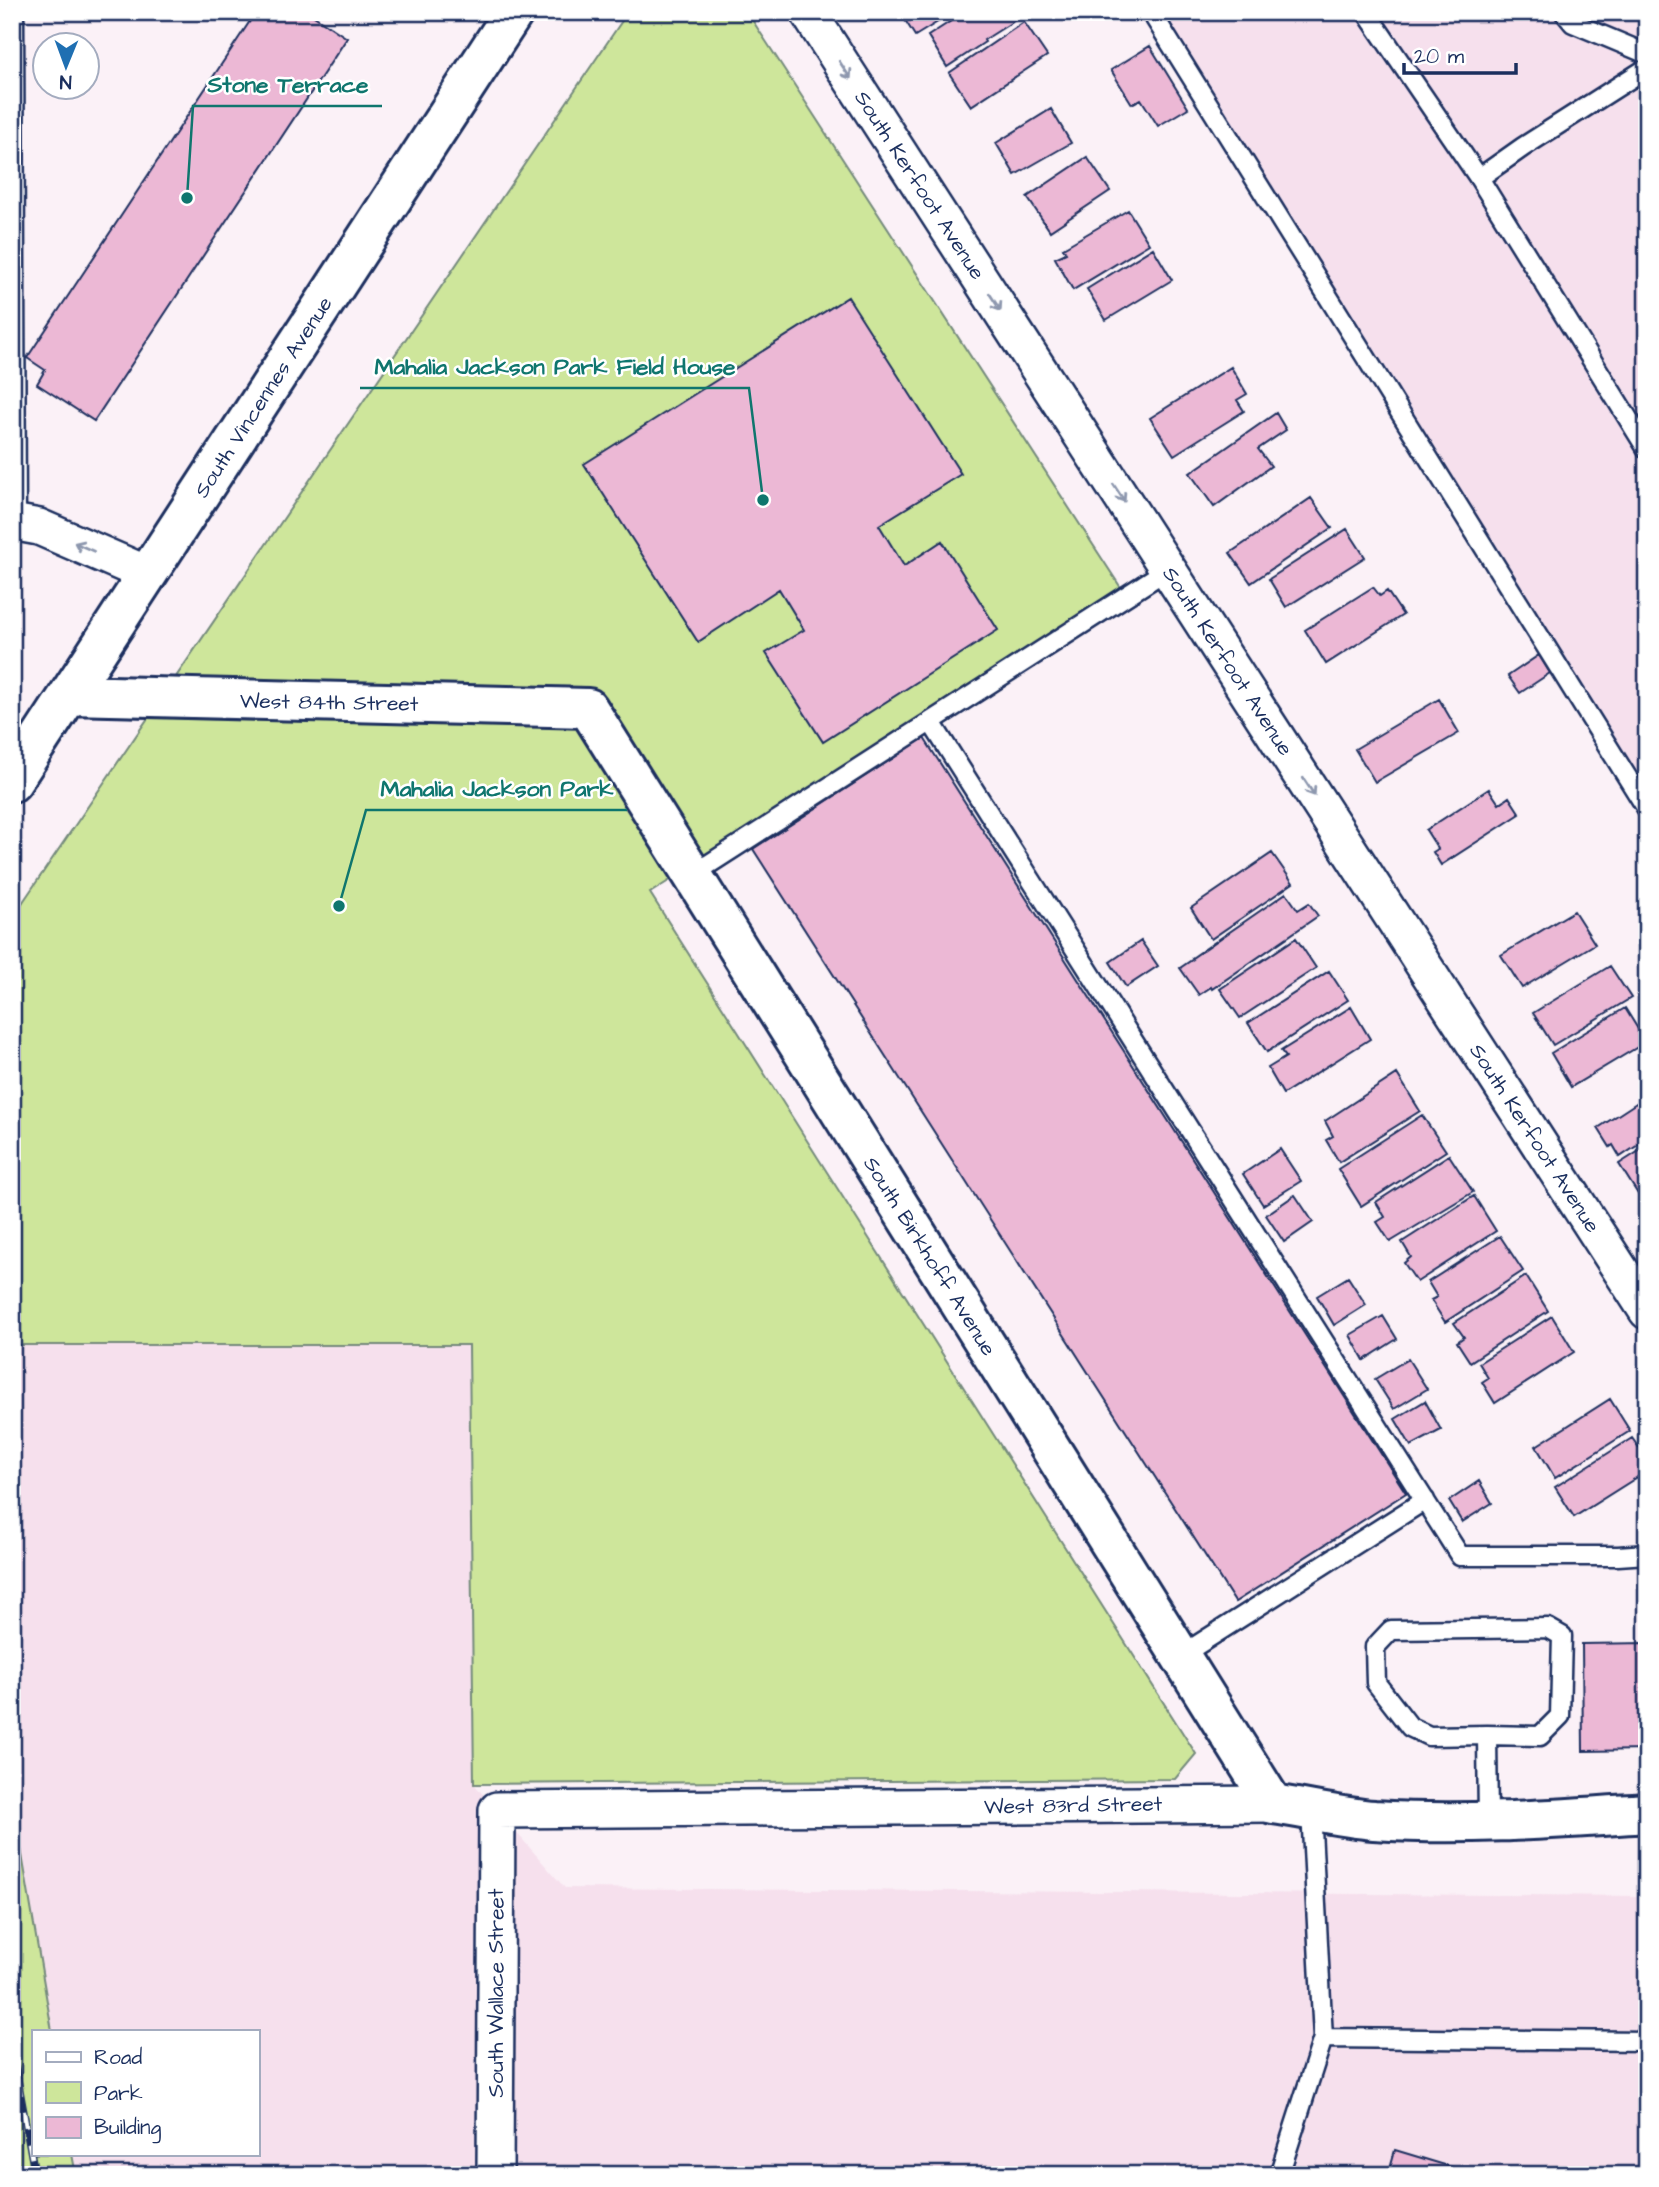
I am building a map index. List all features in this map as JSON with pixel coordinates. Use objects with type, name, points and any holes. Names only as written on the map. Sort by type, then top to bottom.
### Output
[{"type":"street","name":"South Vincennes Avenue","points":[[12,782],[514,12]]},
{"type":"street","name":"South Kerfoot Avenue","points":[[808,12],[1647,1311]]},
{"type":"street","points":[[14,522],[39,527],[147,574]]},
{"type":"street","name":"West 84th Street","points":[[70,695],[588,708]]},
{"type":"street","name":"South Birkhoff Avenue","points":[[588,708],[1273,1804]]},
{"type":"street","name":"West 83rd Street","points":[[497,1811],[1273,1804],[1370,1819],[1421,1822],[1488,1822],[1647,1813]]},
{"type":"street","name":"South Wallace Street","points":[[495,2175],[497,1811]]},
{"type":"lane","points":[[14,12],[14,522]]},
{"type":"lane","points":[[1151,12],[1647,809]]},
{"type":"lane","points":[[1366,12],[1479,178],[1647,449]]},
{"type":"lane","points":[[1564,12],[1573,23],[1647,54]]},
{"type":"lane","points":[[1479,178],[1647,68]]},
{"type":"lane","points":[[692,875],[1168,569]]},
{"type":"lane","points":[[931,722],[1460,1556],[1647,1554]]},
{"type":"lane","points":[[1181,1656],[1425,1500]]},
{"type":"lane","points":[[1548,1628],[1562,1636],[1560,1716],[1540,1736],[1487,1735],[1429,1736],[1410,1727],[1376,1683],[1374,1647],[1391,1630],[1548,1628]]},
{"type":"lane","points":[[1487,1735],[1488,1822]]},
{"type":"lane","points":[[1279,2175],[1323,2038],[1311,1810]]},
{"type":"lane","points":[[1323,2038],[1647,2041]]},
{"type":"shaded area","points":[[1152,12],[1647,12],[1647,809]]},
{"type":"shaded area","points":[[470,1345],[474,1784],[565,1888],[1647,1896],[1647,2175],[76,2175],[72,2156],[259,2156],[259,2030],[52,2030],[12,1796],[12,1346]]},
{"type":"green space","points":[[628,12],[747,12],[1123,591],[650,893],[1196,1754],[1175,1779],[474,1784],[469,1345],[12,1345],[12,918]]},
{"type":"green space","points":[[12,1796],[52,2030],[32,2030],[32,2156],[72,2156],[76,2175],[12,2175]]},
{"type":"building","points":[[256,12],[308,12],[347,38],[94,421],[37,384],[45,370],[27,358]]},
{"type":"building","points":[[900,12],[954,12],[915,36]]},
{"type":"building","points":[[965,12],[1025,14],[947,67],[928,36]]},
{"type":"building","points":[[1024,22],[1047,56],[971,106],[949,73]]},
{"type":"building","points":[[1150,46],[1188,108],[1158,126],[1141,99],[1132,104],[1111,70]]},
{"type":"building","points":[[1051,109],[1071,143],[1015,175],[996,143]]},
{"type":"building","points":[[1087,157],[1110,191],[1050,231],[1027,197]]},
{"type":"building","points":[[1128,210],[1149,244],[1073,290],[1055,258],[1066,253],[1063,248]]},
{"type":"building","points":[[1153,248],[1172,280],[1106,320],[1087,289]]},
{"type":"building","points":[[848,297],[961,474],[879,525],[904,566],[942,541],[998,630],[823,742],[766,653],[804,630],[779,589],[698,642],[584,464]]},
{"type":"building","points":[[1231,367],[1247,394],[1237,400],[1244,411],[1174,455],[1150,418]]},
{"type":"building","points":[[1276,413],[1286,430],[1258,449],[1271,466],[1214,507],[1190,473]]},
{"type":"building","points":[[1311,498],[1332,528],[1251,583],[1230,553]]},
{"type":"building","points":[[1347,529],[1365,557],[1286,607],[1269,579]]},
{"type":"building","points":[[1373,587],[1380,596],[1387,591],[1403,615],[1326,664],[1305,630]]},
{"type":"building","points":[[1539,655],[1550,673],[1520,693],[1508,676]]},
{"type":"building","points":[[1439,699],[1459,733],[1375,782],[1355,749]]},
{"type":"building","points":[[924,738],[1406,1493],[1235,1602],[753,849]]},
{"type":"building","points":[[1489,789],[1499,804],[1509,797],[1520,814],[1441,865],[1433,852],[1438,849],[1426,830]]},
{"type":"building","points":[[1272,853],[1293,883],[1211,939],[1191,908]]},
{"type":"building","points":[[1286,893],[1298,910],[1309,903],[1318,916],[1212,989],[1211,987],[1199,995],[1180,968]]},
{"type":"building","points":[[1574,911],[1595,944],[1522,988],[1501,955]]},
{"type":"building","points":[[1296,938],[1316,968],[1240,1018],[1220,989]]},
{"type":"building","points":[[1141,941],[1158,966],[1126,987],[1110,962]]},
{"type":"building","points":[[1610,966],[1631,998],[1553,1045],[1533,1013]]},
{"type":"building","points":[[1329,971],[1348,1000],[1267,1052],[1248,1023]]},
{"type":"building","points":[[1351,1007],[1370,1039],[1283,1094],[1268,1068],[1286,1057],[1281,1051]]},
{"type":"building","points":[[1625,1008],[1646,1042],[1571,1087],[1551,1053]]},
{"type":"building","points":[[1397,1074],[1420,1111],[1339,1162],[1326,1140],[1333,1136],[1325,1121]]},
{"type":"building","points":[[1647,1096],[1647,1139],[1620,1157],[1598,1128]]},
{"type":"building","points":[[1422,1115],[1446,1151],[1361,1206],[1338,1169]]},
{"type":"building","points":[[1647,1146],[1647,1188],[1638,1194],[1619,1164]]},
{"type":"building","points":[[1280,1149],[1301,1181],[1263,1205],[1243,1174]]},
{"type":"building","points":[[1449,1155],[1473,1192],[1390,1242],[1377,1222],[1385,1217],[1376,1202]]},
{"type":"building","points":[[1295,1195],[1313,1222],[1284,1242],[1266,1215]]},
{"type":"building","points":[[1474,1196],[1496,1231],[1417,1282],[1404,1263],[1411,1257],[1402,1242]]},
{"type":"building","points":[[1500,1236],[1523,1271],[1445,1322],[1431,1300],[1437,1297],[1428,1282]]},
{"type":"building","points":[[1526,1276],[1548,1311],[1470,1362],[1457,1342],[1464,1337],[1454,1323]]},
{"type":"building","points":[[1348,1277],[1366,1305],[1334,1325],[1317,1296]]},
{"type":"building","points":[[1383,1316],[1397,1339],[1364,1360],[1350,1335]]},
{"type":"building","points":[[1552,1316],[1574,1352],[1495,1403],[1482,1382],[1488,1378],[1479,1363]]},
{"type":"building","points":[[1408,1359],[1427,1389],[1394,1409],[1375,1379]]},
{"type":"building","points":[[1610,1399],[1630,1431],[1555,1478],[1536,1446]]},
{"type":"building","points":[[1425,1401],[1441,1430],[1411,1446],[1395,1419]]},
{"type":"building","points":[[1632,1438],[1647,1459],[1647,1471],[1574,1517],[1555,1487]]},
{"type":"building","points":[[1479,1481],[1492,1503],[1462,1522],[1449,1501]]},
{"type":"building","points":[[1647,1643],[1647,1750],[1583,1751],[1582,1644]]},
{"type":"building","points":[[1395,2150],[1478,2175],[1388,2175]]},
{"type":"railway","points":[[12,2048],[35,2175]]},
{"type":"place","name":"Stone Terrace","points":[[187,198]]},
{"type":"place","name":"Mahalia Jackson Park Field House","points":[[763,500]]},
{"type":"place","name":"Mahalia Jackson Park","points":[[339,906]]}]
